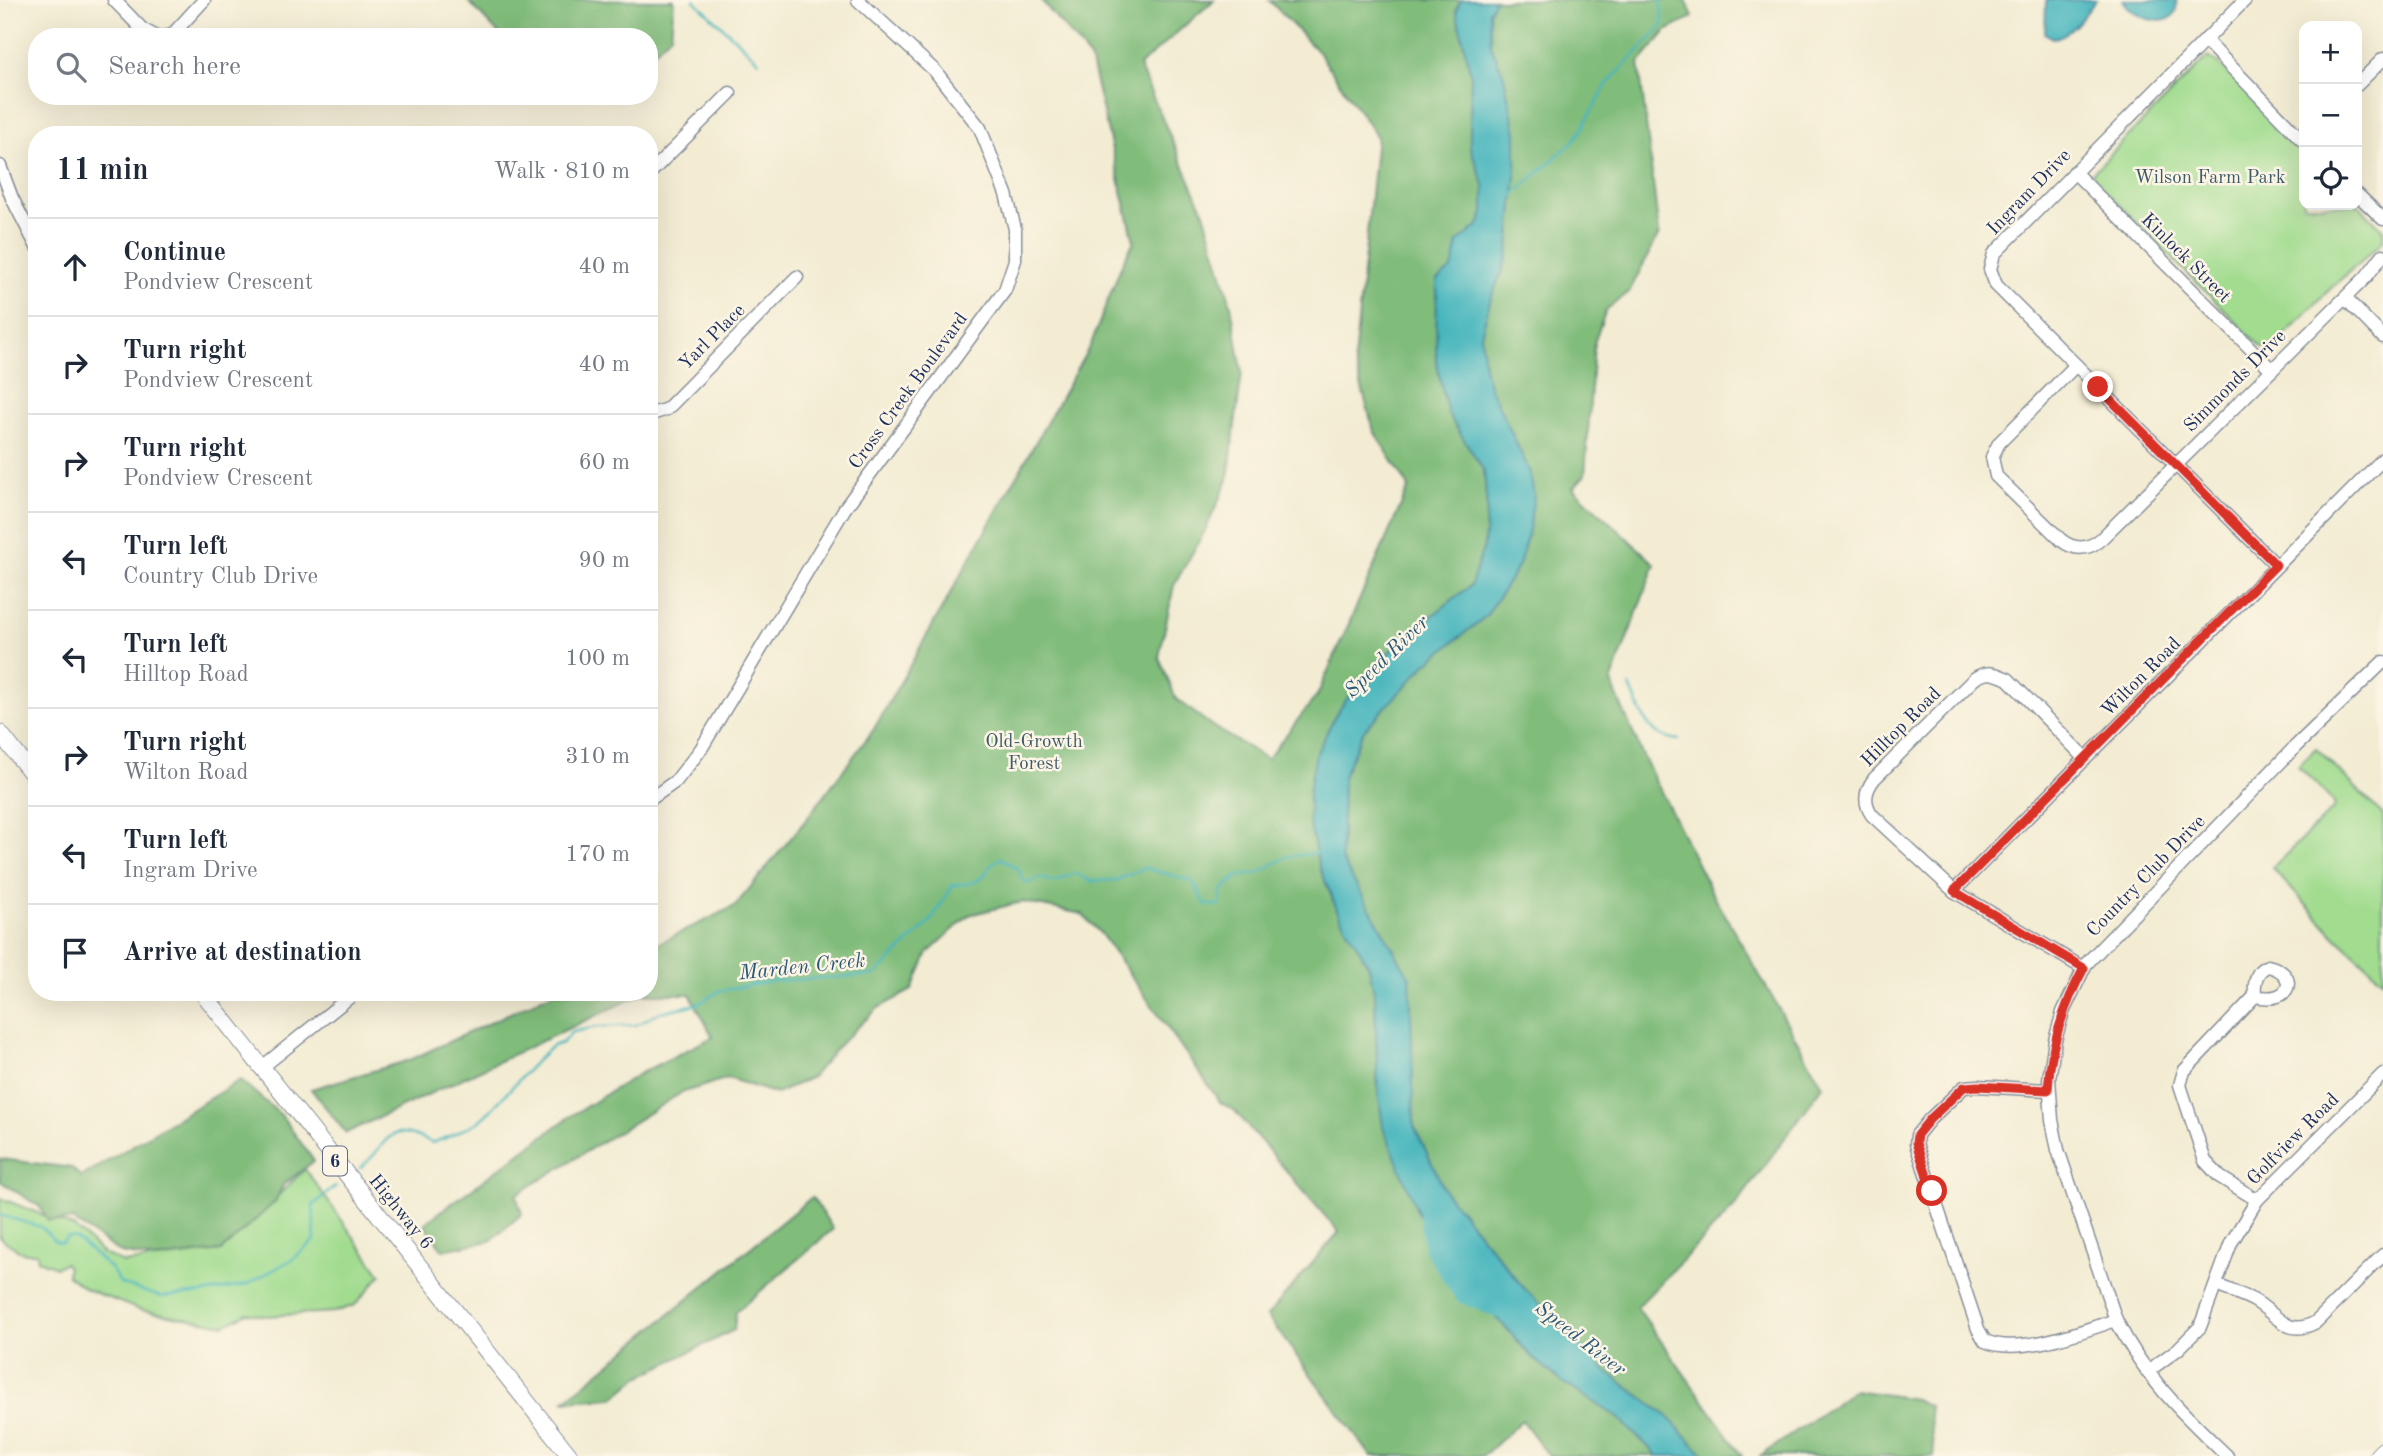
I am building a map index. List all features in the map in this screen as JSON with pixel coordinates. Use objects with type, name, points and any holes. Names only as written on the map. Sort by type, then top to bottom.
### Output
[{"type":"main road","points":[[0,733],[28,769]]},
{"type":"main road","name":"Highway 6","points":[[209,1001],[570,1456]]},
{"type":"main road","points":[[2377,1456],[2383,1450]]},
{"type":"street","points":[[114,0],[141,28]]},
{"type":"street","points":[[178,28],[204,0]]},
{"type":"street","name":"Cross Creek Boulevard","points":[[658,794],[676,781],[701,749],[845,508],[1005,290],[1014,260],[1015,229],[1006,194],[980,128],[935,71],[858,0]]},
{"type":"street","name":"Ingram Drive","points":[[2245,0],[1994,254],[1990,269],[1996,285],[2276,565]]},
{"type":"street","points":[[2205,40],[2299,135]]},
{"type":"street","points":[[2358,84],[2383,59]]},
{"type":"street","points":[[658,165],[730,93]]},
{"type":"street","points":[[0,166],[28,229]]},
{"type":"street","name":"Kinlock Street","points":[[2074,172],[2272,369]]},
{"type":"street","points":[[0,205],[12,198]]},
{"type":"street","points":[[2362,199],[2383,219]]},
{"type":"street","name":"Simmonds Drive","points":[[2076,365],[1999,443],[1992,457],[1997,478],[2063,542],[2083,548],[2102,538],[2345,298],[2383,256]]},
{"type":"street","name":"Yarl Place","points":[[658,412],[667,409],[797,277]]},
{"type":"street","points":[[2345,298],[2383,337]]},
{"type":"street","name":"Wilton Road","points":[[1954,891],[2383,459]]},
{"type":"street","name":"Country Club Drive","points":[[2227,1456],[2169,1399],[2147,1372],[2116,1320],[2058,1150],[2048,1090],[2050,1063],[2057,1029],[2084,968],[2296,746],[2383,662]]},
{"type":"street","name":"Hilltop Road","points":[[2084,968],[1954,891],[1867,808],[1866,792],[1882,771],[1974,679],[1991,672],[2008,679],[2085,758]]},
{"type":"street","points":[[2255,996],[2184,1071],[2180,1085],[2205,1161],[2220,1177],[2257,1200]]},
{"type":"street","points":[[261,1068],[345,1001]]},
{"type":"street","name":"Golfview Road","points":[[2147,1372],[2178,1349],[2200,1327],[2231,1243],[2257,1200],[2383,1074]]},
{"type":"street","points":[[2048,1090],[1964,1087],[1930,1119],[1917,1135],[1916,1143],[1978,1329],[1985,1341],[2000,1344],[2050,1342],[2116,1320]]},
{"type":"street","points":[[2216,1285],[2255,1301],[2293,1328],[2304,1329],[2316,1322],[2383,1255]]},
{"type":"green space","points":[[467,0],[674,0],[671,35],[658,47],[658,28],[493,28]]},
{"type":"green space","name":"Old-Growth Forest","points":[[1041,0],[1214,0],[1139,66],[1204,212],[1231,305],[1242,372],[1228,480],[1206,529],[1174,585],[1159,657],[1176,699],[1215,728],[1267,759],[1318,694],[1409,487],[1374,431],[1354,360],[1377,137],[1319,53],[1269,0],[1461,0],[1456,10],[1471,75],[1470,146],[1484,185],[1484,214],[1479,225],[1458,242],[1436,362],[1448,414],[1484,471],[1487,509],[1484,546],[1471,585],[1397,644],[1356,687],[1319,866],[1340,917],[1369,965],[1375,997],[1378,1092],[1417,1210],[1451,1275],[1502,1323],[1530,1355],[1561,1381],[1616,1416],[1658,1456],[1549,1456],[1522,1420],[1483,1456],[1371,1456],[1267,1316],[1339,1232],[1235,1111],[1221,1103],[1101,934],[1082,914],[1022,902],[969,915],[928,953],[912,990],[878,1008],[839,1045],[812,1077],[776,1094],[728,1078],[681,1093],[516,1195],[522,1214],[490,1241],[443,1250],[424,1224],[569,1117],[641,1073],[713,1037],[690,994],[658,994],[658,944],[735,906],[805,821],[874,729],[1091,344],[1122,264],[1134,241],[1090,58]]},
{"type":"green space","points":[[1495,0],[1686,0],[1693,17],[1666,31],[1639,63],[1659,234],[1629,292],[1606,310],[1594,343],[1585,475],[1573,488],[1655,564],[1611,682],[1642,754],[1710,889],[1823,1086],[1735,1206],[1637,1307],[1742,1456],[1705,1456],[1667,1416],[1607,1372],[1523,1287],[1446,1193],[1414,1126],[1409,978],[1341,859],[1343,777],[1363,731],[1427,663],[1486,616],[1519,565],[1529,470],[1489,386],[1481,335],[1490,301],[1508,256],[1516,175],[1516,133],[1503,73],[1491,46],[1489,11]]},
{"type":"green space","name":"Wilson Farm Park","points":[[2207,57],[2218,63],[2299,144],[2299,210],[2362,208],[2383,230],[2383,241],[2329,290],[2270,350],[2260,346],[2097,183],[2092,173]]},
{"type":"green space","points":[[2316,748],[2383,815],[2383,980],[2336,937],[2272,868],[2335,807],[2333,801],[2298,766]]},
{"type":"green space","name":"Old-Growth Forest","points":[[536,1001],[627,1001],[346,1133],[311,1089],[410,1060]]},
{"type":"green space","points":[[240,1080],[281,1115],[314,1161],[283,1185],[275,1202],[221,1251],[154,1259],[121,1253],[72,1220],[48,1221],[40,1207],[0,1181],[0,1159],[72,1168],[81,1177]]},
{"type":"green space","points":[[305,1169],[381,1275],[355,1305],[335,1312],[266,1316],[247,1313],[225,1325],[140,1310],[86,1289],[67,1275],[68,1268],[65,1263],[56,1267],[38,1260],[37,1253],[23,1253],[0,1238],[0,1198],[74,1227],[102,1253],[123,1263],[221,1251]]},
{"type":"green space","points":[[812,1197],[833,1229],[736,1312],[734,1330],[639,1377],[613,1398],[564,1401]]},
{"type":"green space","points":[[1854,1390],[1915,1399],[1929,1406],[1934,1456],[1761,1456]]},
{"type":"water","points":[[1461,0],[1495,0],[1489,11],[1491,46],[1503,73],[1516,133],[1516,175],[1508,256],[1490,301],[1481,335],[1489,386],[1529,470],[1534,495],[1529,530],[1519,565],[1486,616],[1427,663],[1363,731],[1343,777],[1341,859],[1410,978],[1414,1126],[1446,1193],[1523,1287],[1607,1372],[1667,1416],[1705,1456],[1658,1456],[1616,1416],[1561,1381],[1530,1355],[1502,1323],[1451,1275],[1417,1210],[1383,1127],[1378,1092],[1375,997],[1369,966],[1340,917],[1319,866],[1309,822],[1309,789],[1316,754],[1336,714],[1356,687],[1397,644],[1471,585],[1484,546],[1487,509],[1484,471],[1448,414],[1436,362],[1437,280],[1452,269],[1458,242],[1479,225],[1484,214],[1484,185],[1470,146],[1471,75],[1456,10]]},
{"type":"water","points":[[2046,0],[2096,0],[2072,29],[2052,38],[2045,33]]},
{"type":"water","points":[[2123,0],[2176,0],[2176,10],[2172,17],[2157,21],[2138,14]]},
{"type":"waterway","points":[[694,0],[759,61]]},
{"type":"waterway","points":[[1512,196],[1576,139],[1607,84],[1663,25],[1660,0]]},
{"type":"waterway","points":[[1630,686],[1652,729],[1668,738],[1679,740]]},
{"type":"waterway","name":"Marden Creek","points":[[360,1168],[389,1137],[396,1134],[404,1133],[432,1143],[478,1122],[537,1060],[552,1046],[562,1043],[572,1032],[597,1027],[636,1025],[660,1012],[698,1004],[719,991],[773,981],[875,975],[930,922],[953,885],[979,880],[993,863],[1001,858],[1018,869],[1023,881],[1030,883],[1040,878],[1055,882],[1075,873],[1090,881],[1117,880],[1145,868],[1192,881],[1206,905],[1220,905],[1221,891],[1238,876],[1258,873],[1286,857],[1316,853]]},
{"type":"waterway","points":[[0,1215],[41,1227],[55,1241],[62,1243],[67,1237],[75,1238],[111,1269],[121,1284],[161,1297],[246,1285],[293,1259],[315,1240],[313,1205],[336,1186]]},
{"type":"waterway","name":"Speed River","points":[[1428,1215],[1433,1248],[1463,1294],[1498,1309]]},
{"type":"route","points":[[1932,1191],[1916,1143],[1917,1135],[1964,1087],[2048,1090],[2057,1029],[2084,968],[1954,891],[2276,565],[2098,387]]}]
